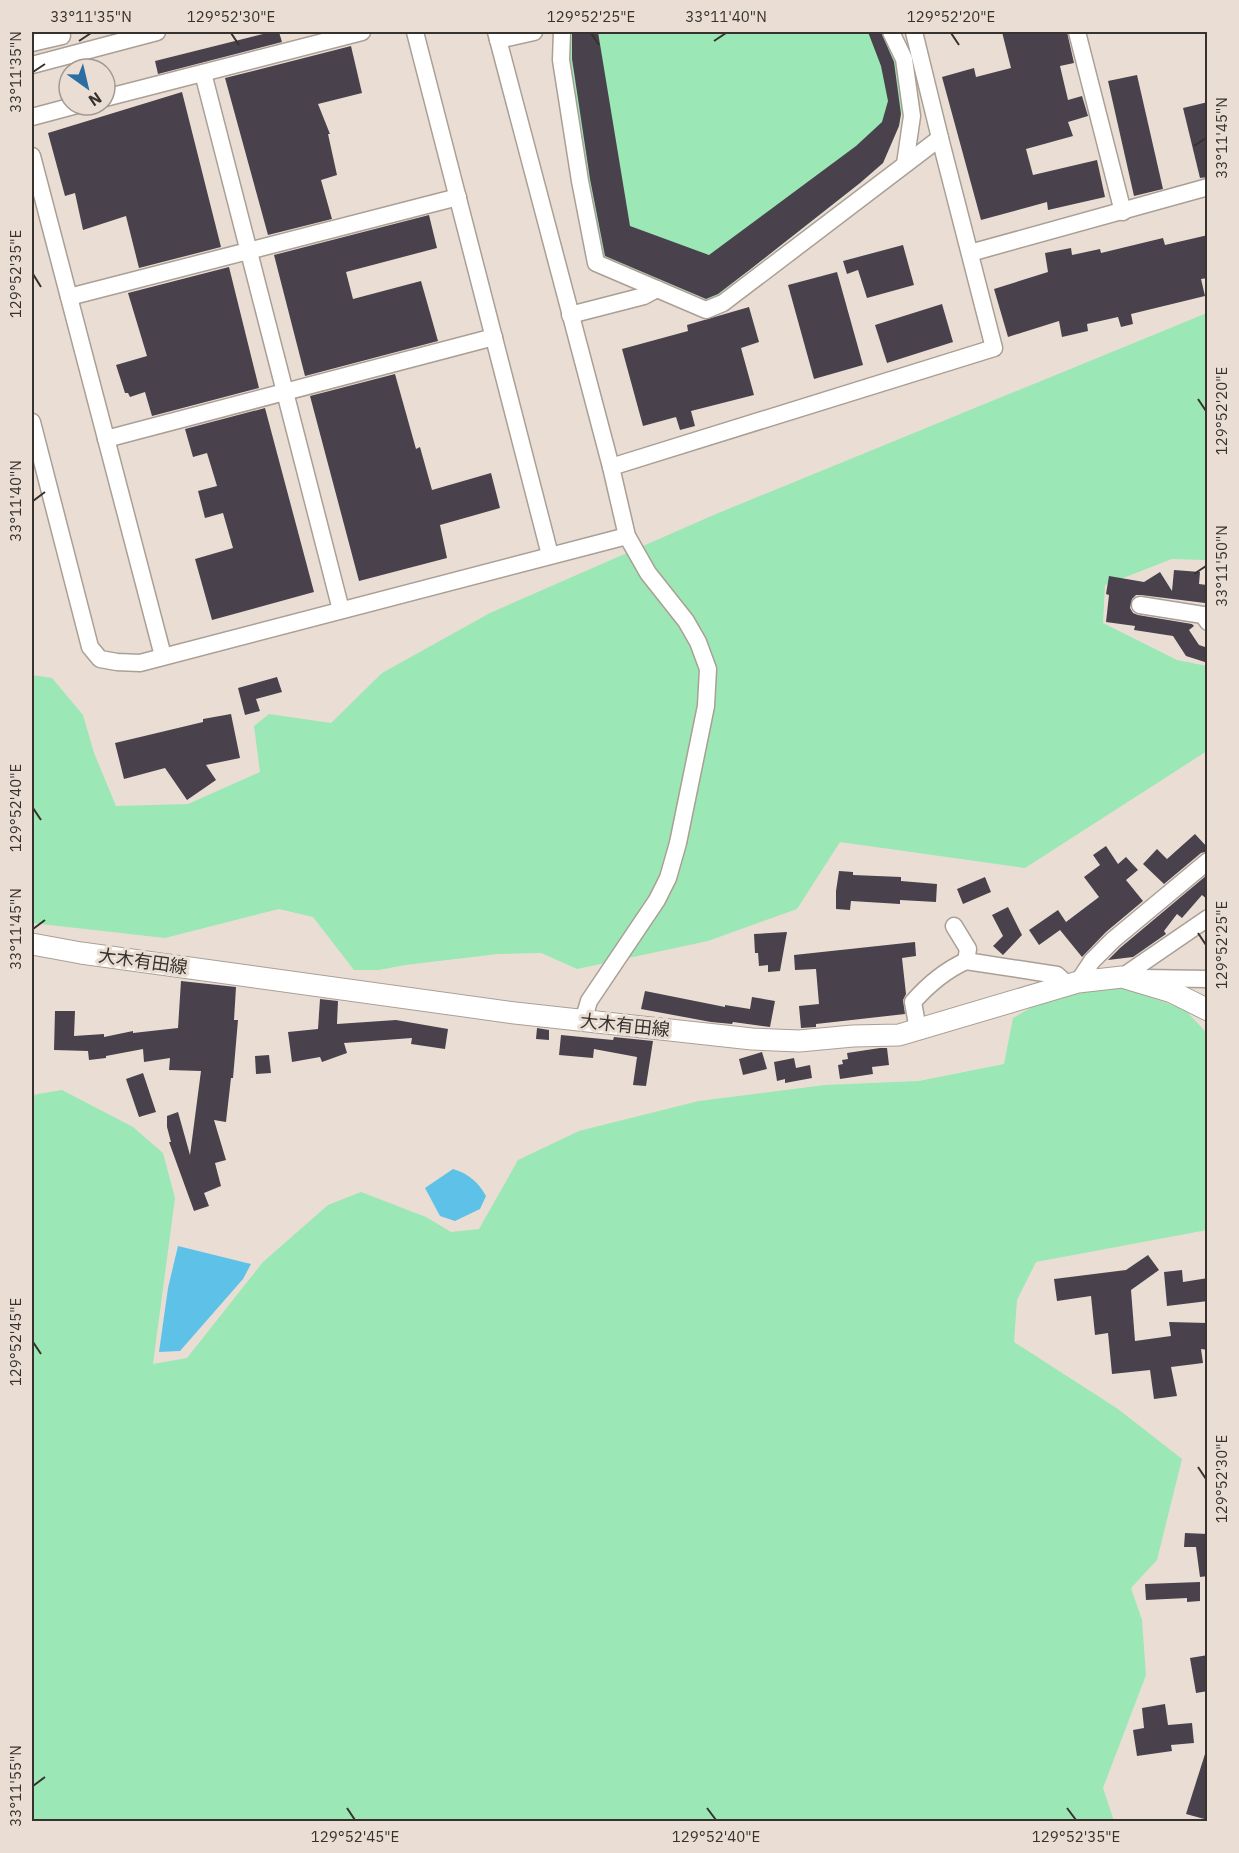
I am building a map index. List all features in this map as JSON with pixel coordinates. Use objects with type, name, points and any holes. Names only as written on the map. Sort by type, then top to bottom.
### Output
[{"type":"main road","name":"大木有田線","points":[[32,944],[515,1013],[752,1039],[799,1041],[899,1035],[1073,983],[1122,977],[1172,992],[1208,1010]]},
{"type":"street","points":[[32,65],[158,32]]},
{"type":"street","points":[[117,95],[362,32]]},
{"type":"street","points":[[415,32],[550,555]]},
{"type":"street","points":[[534,32],[497,36],[611,467],[627,536],[648,573],[686,621],[698,642],[708,669],[706,706],[678,843],[668,878],[657,900],[589,1000],[583,1021]]},
{"type":"street","points":[[562,32],[561,60],[580,181],[596,263],[706,310],[723,303],[939,138]]},
{"type":"street","points":[[891,32],[904,59],[912,117],[905,164]]},
{"type":"street","points":[[611,467],[994,348],[914,32]]},
{"type":"street","points":[[1077,32],[1123,212]]},
{"type":"street","points":[[32,43],[62,34],[70,55]]},
{"type":"street","points":[[203,73],[341,610]]},
{"type":"street","points":[[32,117],[57,110]]},
{"type":"street","points":[[32,156],[163,656]]},
{"type":"street","points":[[970,253],[1208,187]]},
{"type":"street","points":[[69,297],[458,197]]},
{"type":"street","points":[[570,315],[644,296],[657,289]]},
{"type":"street","points":[[106,439],[494,337]]},
{"type":"street","points":[[32,422],[90,647],[100,659],[140,663],[627,536]]},
{"type":"street","points":[[1140,605],[1203,615],[1208,622]]},
{"type":"street","points":[[918,1030],[913,1002],[923,990],[958,965],[966,962],[1057,975],[1073,983],[1113,940],[1208,861]]},
{"type":"street","points":[[1122,977],[1208,918]]},
{"type":"street","points":[[954,926],[968,950],[966,962]]},
{"type":"street","points":[[1122,977],[1208,980]]},
{"type":"green space","points":[[572,32],[885,32],[897,60],[904,98],[899,126],[883,163],[710,301],[601,255],[568,69]]},
{"type":"green space","points":[[1207,313],[1207,560],[1172,559],[1105,585],[1103,623],[1177,660],[1207,666],[1207,751],[1025,868],[840,842],[797,909],[708,941],[577,969],[541,953],[498,954],[379,970],[354,970],[313,917],[279,909],[165,938],[32,923],[32,675],[52,678],[83,715],[94,753],[116,806],[188,804],[260,772],[254,726],[269,714],[331,723],[382,673],[490,613],[716,514]]},
{"type":"green space","points":[[1121,987],[1184,1009],[1207,1033],[1207,1230],[1036,1262],[1017,1300],[1014,1342],[1118,1409],[1182,1459],[1157,1560],[1131,1588],[1142,1620],[1146,1675],[1103,1788],[1114,1821],[32,1822],[32,1095],[62,1090],[133,1127],[163,1153],[175,1198],[153,1364],[187,1358],[263,1262],[328,1205],[361,1192],[426,1217],[451,1232],[479,1229],[518,1160],[579,1131],[699,1101],[825,1085],[919,1081],[1004,1064],[1013,1018],[1060,991]]},
{"type":"water","points":[[453,1169],[472,1179],[486,1196],[480,1209],[455,1221],[440,1216],[425,1188]]},
{"type":"water","points":[[178,1246],[251,1264],[243,1279],[180,1351],[159,1352],[168,1288]]},
{"type":"building","points":[[271,32],[279,32],[282,42],[158,74],[155,61]]},
{"type":"building","points":[[572,32],[598,32],[630,226],[709,255],[856,146],[882,122],[888,101],[881,66],[868,32],[881,32],[894,62],[901,114],[899,126],[883,163],[752,268],[718,294],[706,299],[605,256],[590,179],[572,59]]},
{"type":"building","points":[[1002,32],[1067,32],[1074,63],[1060,66],[1068,100],[1082,96],[1088,116],[1068,122],[1073,136],[1026,149],[1033,175],[1097,160],[1105,197],[1048,210],[1047,202],[981,220],[942,77],[974,68],[976,77],[1011,68]]},
{"type":"building","points":[[351,46],[362,93],[318,104],[330,134],[328,134],[337,175],[321,180],[332,219],[268,235],[225,78]]},
{"type":"building","points":[[1137,75],[1163,189],[1134,196],[1108,81]]},
{"type":"building","points":[[182,92],[221,247],[139,268],[126,216],[83,230],[75,193],[65,196],[48,133],[100,117],[117,117],[117,112]]},
{"type":"building","points":[[1208,102],[1208,177],[1200,178],[1183,108]]},
{"type":"building","points":[[429,215],[437,248],[346,272],[353,299],[421,281],[438,341],[305,376],[274,255]]},
{"type":"building","points":[[1208,235],[1208,278],[1201,279],[1205,296],[1131,314],[1133,324],[1121,327],[1118,317],[1087,324],[1088,331],[1062,337],[1059,321],[1008,337],[994,289],[1048,272],[1045,253],[1071,248],[1072,255],[1100,249],[1101,253],[1163,238],[1165,245]]},
{"type":"building","points":[[903,245],[914,285],[867,298],[858,270],[847,274],[843,261]]},
{"type":"building","points":[[229,267],[259,388],[152,416],[145,392],[130,397],[128,393],[125,393],[116,365],[147,356],[128,293]]},
{"type":"building","points":[[837,272],[863,365],[814,379],[788,285]]},
{"type":"building","points":[[942,304],[953,342],[887,363],[875,325]]},
{"type":"building","points":[[749,307],[759,342],[741,348],[754,395],[691,411],[695,426],[680,430],[676,417],[643,426],[622,349],[688,331],[687,325]]},
{"type":"building","points":[[395,374],[416,449],[420,447],[432,490],[491,473],[500,508],[440,525],[447,558],[359,581],[310,396]]},
{"type":"building","points":[[265,408],[314,592],[212,620],[195,559],[233,548],[223,513],[205,518],[198,491],[217,486],[207,453],[193,457],[185,429]]},
{"type":"building","points":[[1174,570],[1200,572],[1199,584],[1207,585],[1205,603],[1136,595],[1132,599],[1130,608],[1138,615],[1192,624],[1194,626],[1189,630],[1199,645],[1208,648],[1208,663],[1186,656],[1173,636],[1134,630],[1135,626],[1106,622],[1109,595],[1106,594],[1109,576],[1144,582],[1160,572],[1172,591]]},
{"type":"building","points":[[277,677],[282,692],[256,699],[260,711],[245,715],[238,688]]},
{"type":"building","points":[[231,714],[240,758],[206,765],[216,780],[187,800],[165,768],[124,779],[115,743],[203,722],[203,719]]},
{"type":"building","points":[[1195,834],[1208,848],[1208,851],[1201,853],[1164,884],[1143,864],[1157,849],[1167,859]]},
{"type":"building","points":[[1106,846],[1118,864],[1126,857],[1138,870],[1126,880],[1143,901],[1106,932],[1082,957],[1060,930],[1039,945],[1029,930],[1058,910],[1066,922],[1099,897],[1084,877],[1100,865],[1093,855]]},
{"type":"building","points":[[839,871],[853,872],[853,875],[901,877],[901,881],[937,884],[936,902],[900,900],[900,904],[851,901],[850,910],[836,909]]},
{"type":"building","points":[[1207,875],[1208,900],[1202,895],[1182,918],[1177,914],[1164,931],[1166,934],[1133,957],[1108,960],[1120,948]]},
{"type":"building","points":[[985,877],[991,892],[963,904],[957,889]]},
{"type":"building","points":[[1008,907],[1022,935],[1003,955],[993,946],[1003,936],[992,915]]},
{"type":"building","points":[[787,932],[780,971],[768,972],[768,965],[759,966],[758,953],[755,953],[754,934]]},
{"type":"building","points":[[915,942],[916,956],[902,958],[906,994],[903,1000],[905,1014],[816,1024],[816,1027],[801,1028],[799,1006],[819,1004],[816,969],[795,970],[794,955]]},
{"type":"building","points":[[181,981],[236,987],[234,1020],[238,1020],[233,1078],[231,1078],[226,1122],[214,1120],[226,1160],[215,1163],[221,1186],[204,1193],[209,1206],[194,1211],[169,1142],[171,1142],[167,1116],[178,1112],[190,1155],[201,1071],[169,1070],[170,1058],[144,1062],[143,1049],[89,1060],[88,1051],[54,1050],[55,1011],[75,1011],[74,1036],[104,1034],[104,1037],[133,1031],[133,1033],[178,1028]]},
{"type":"building","points":[[645,991],[725,1007],[725,1005],[750,1009],[752,997],[775,1001],[770,1027],[733,1022],[732,1024],[711,1022],[641,1009]]},
{"type":"building","points":[[320,999],[338,1001],[337,1024],[396,1020],[448,1029],[445,1049],[411,1044],[412,1038],[344,1043],[347,1053],[322,1062],[320,1057],[292,1062],[288,1032],[318,1029]]},
{"type":"building","points":[[537,1028],[549,1030],[549,1040],[536,1039]]},
{"type":"building","points":[[561,1035],[653,1041],[646,1086],[633,1085],[637,1057],[594,1049],[593,1058],[559,1055]]},
{"type":"building","points":[[887,1048],[889,1065],[872,1067],[873,1074],[840,1079],[838,1065],[843,1064],[842,1060],[848,1059],[847,1053]]},
{"type":"building","points":[[762,1052],[767,1069],[743,1075],[739,1059]]},
{"type":"building","points":[[269,1055],[271,1073],[256,1074],[255,1056]]},
{"type":"building","points":[[794,1058],[796,1068],[810,1065],[812,1078],[785,1083],[785,1079],[777,1081],[774,1062]]},
{"type":"building","points":[[143,1073],[156,1112],[139,1117],[126,1079]]},
{"type":"building","points":[[1148,1255],[1159,1270],[1131,1290],[1135,1341],[1171,1336],[1169,1322],[1208,1323],[1208,1350],[1201,1349],[1203,1363],[1171,1367],[1177,1396],[1154,1399],[1150,1370],[1112,1374],[1108,1333],[1095,1335],[1091,1296],[1057,1301],[1054,1279],[1126,1270]]},
{"type":"building","points":[[1182,1270],[1183,1282],[1208,1278],[1208,1301],[1167,1306],[1164,1272]]},
{"type":"building","points":[[1185,1533],[1208,1534],[1208,1576],[1200,1577],[1196,1547],[1184,1547]]},
{"type":"building","points":[[1200,1582],[1200,1601],[1187,1602],[1187,1598],[1146,1600],[1145,1584]]},
{"type":"building","points":[[1208,1655],[1208,1691],[1196,1693],[1190,1658]]},
{"type":"building","points":[[1165,1704],[1168,1725],[1192,1723],[1194,1743],[1171,1745],[1172,1751],[1137,1756],[1133,1730],[1144,1728],[1142,1708]]},
{"type":"building","points":[[1205,1754],[1208,1754],[1208,1820],[1186,1814]]}]
